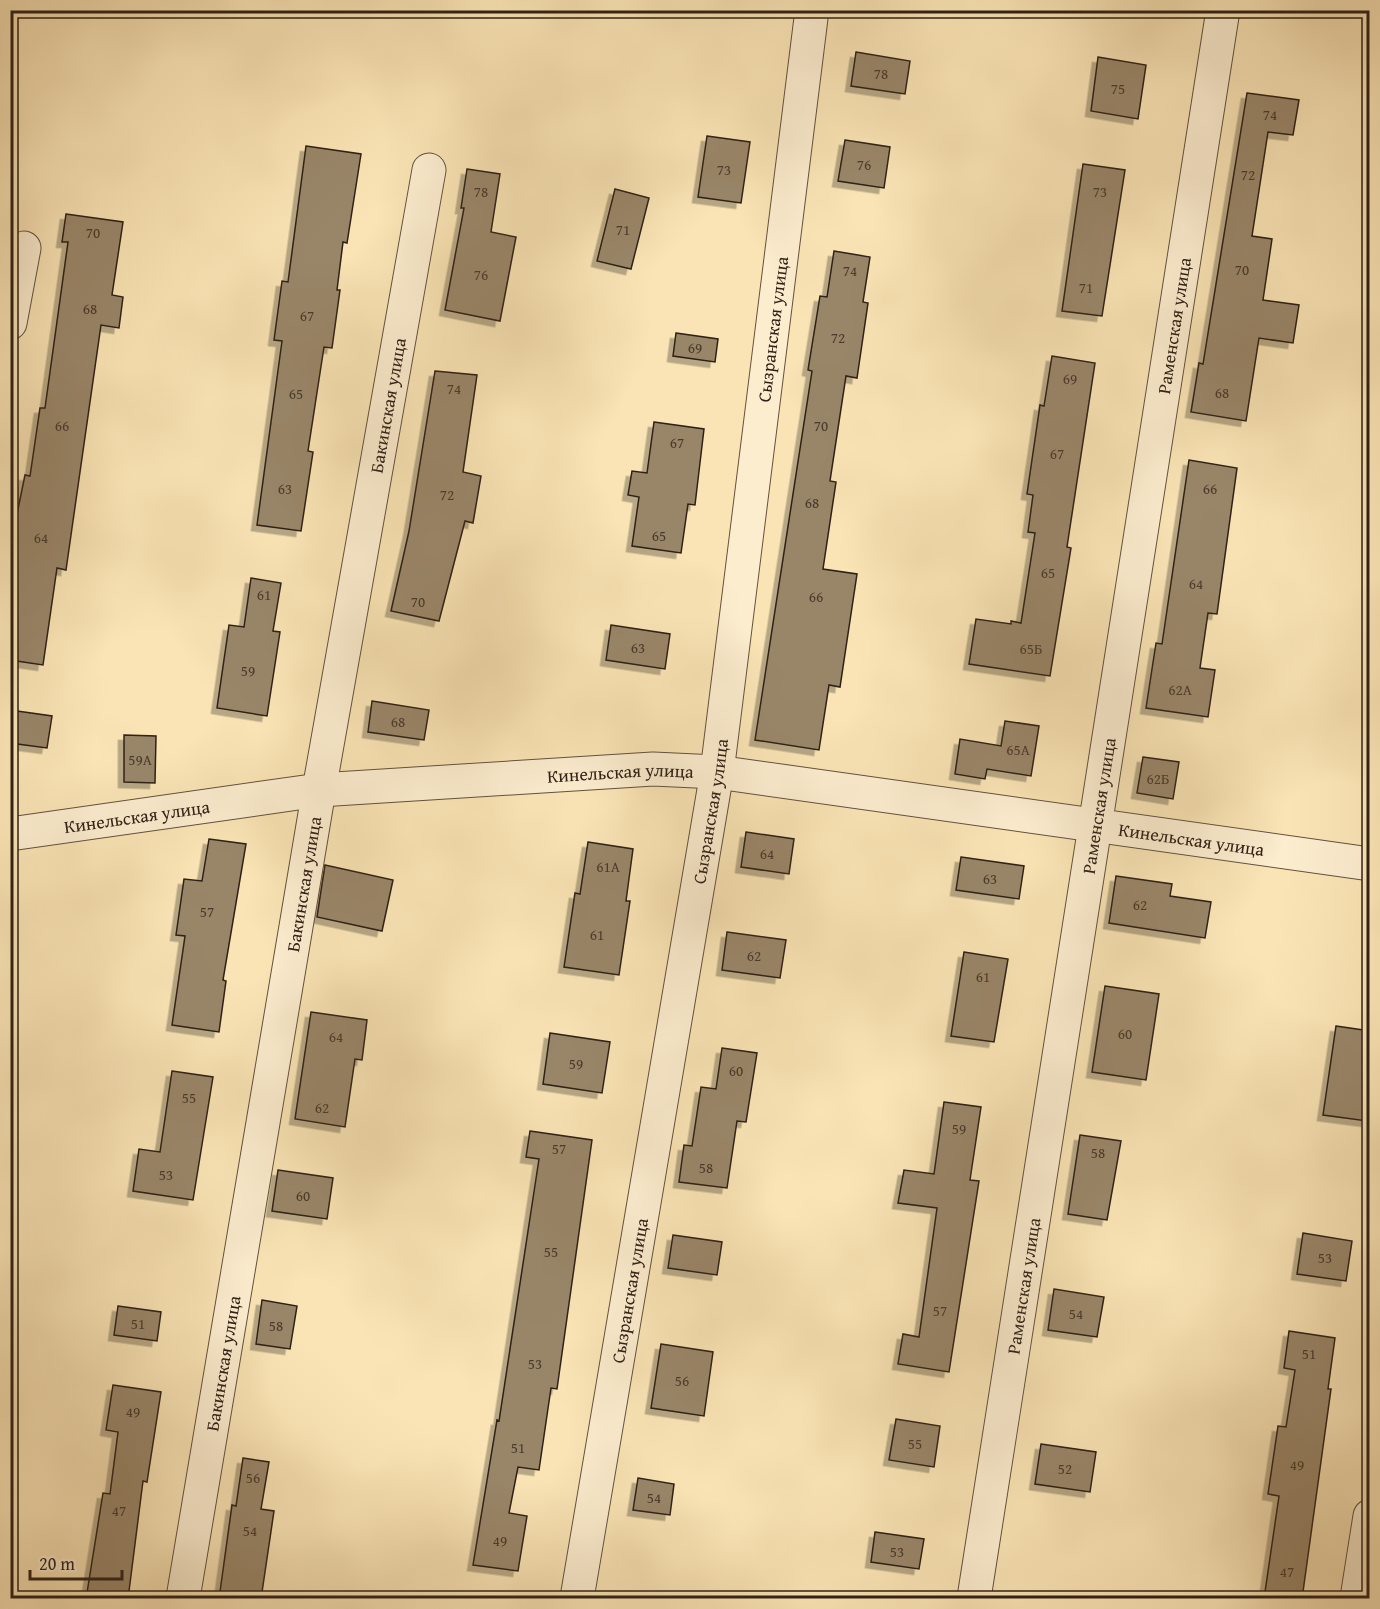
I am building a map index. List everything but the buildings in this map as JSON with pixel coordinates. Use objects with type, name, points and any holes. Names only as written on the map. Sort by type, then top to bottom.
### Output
[{"type":"street","name":"Раменская улица","points":[[974,1599],[1223,10]]},
{"type":"street","name":"Сызранская улица","points":[[577,1599],[717,772],[811,18]]},
{"type":"street","name":"Бакинская улица","points":[[183,1599],[319,790],[429,170]]},
{"type":"street","points":[[10,323],[24,248]]},
{"type":"street","name":"Кинельская улица","points":[[10,834],[319,790],[653,769],[717,772],[1094,827],[1370,864]]},
{"type":"street","points":[[1357,1599],[1370,1516]]}]
